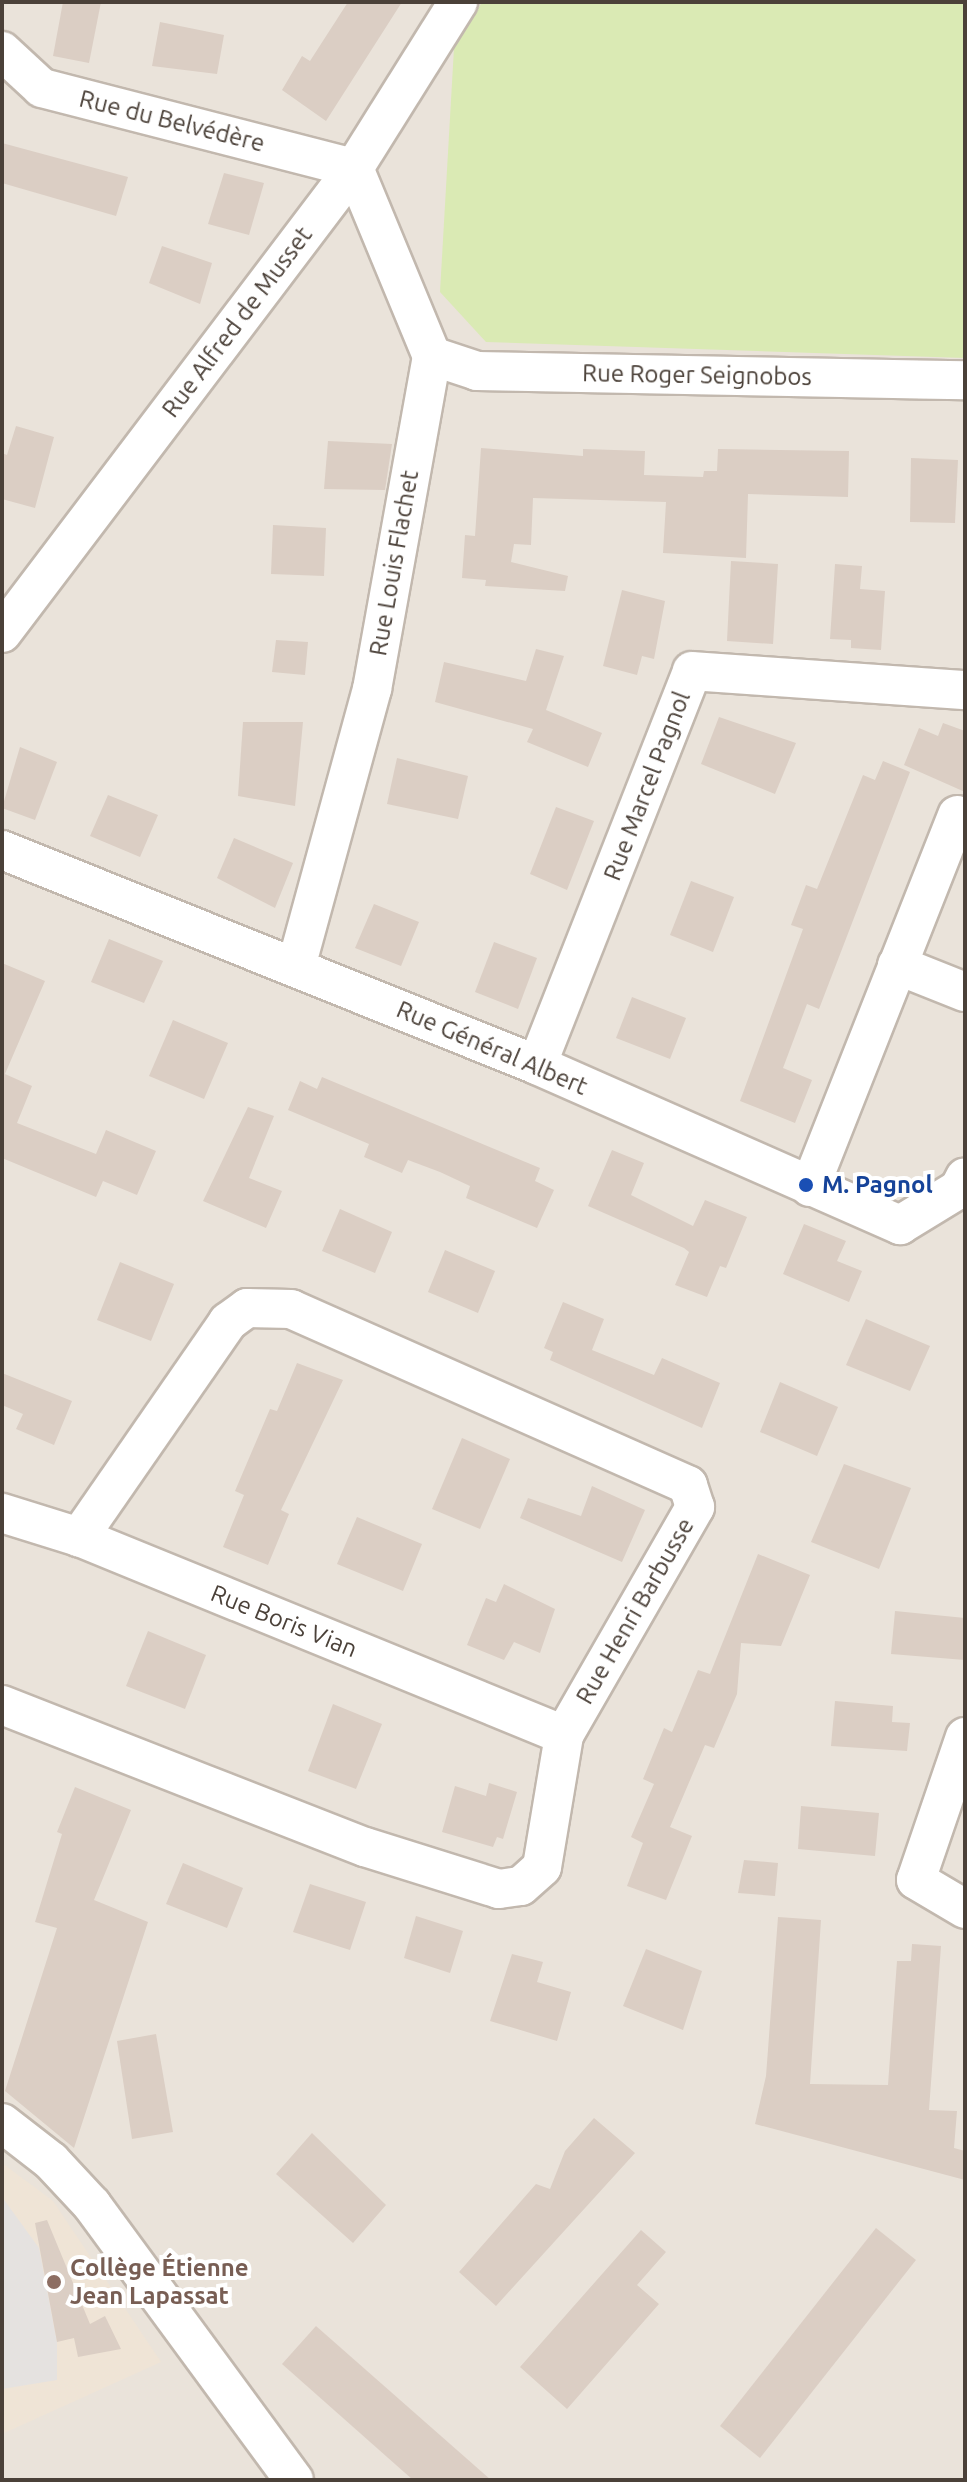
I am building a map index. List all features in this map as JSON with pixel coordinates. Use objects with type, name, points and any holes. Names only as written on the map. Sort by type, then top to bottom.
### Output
[{"type":"street","name":"Rue Alfred de Musset","points":[[2,633],[354,168],[458,2]]},
{"type":"street","name":"Rue du Belvédère","points":[[2,51],[42,88],[354,168]]},
{"type":"street","points":[[354,168],[432,356]]},
{"type":"street","name":"Rue Roger Seignobos","points":[[432,356],[477,371],[965,380]]},
{"type":"street","name":"Rue Louis Flachet","points":[[296,966],[372,689],[432,356]]},
{"type":"street","name":"Rue Marcel Pagnol","points":[[537,1065],[692,671],[965,690]]},
{"type":"street","points":[[810,1187],[957,815]]},
{"type":"street","name":"Rue Général Albert","points":[[2,850],[537,1065],[900,1225],[959,1189],[965,1177]]},
{"type":"street","points":[[897,965],[965,992]]},
{"type":"street","name":"Rue Henri Barbusse","points":[[2,1705],[365,1847],[499,1889],[521,1886],[542,1867],[564,1735],[695,1507],[688,1485],[291,1309],[247,1308],[228,1322],[79,1537]]},
{"type":"street","name":"Rue Boris Vian","points":[[2,1513],[79,1537],[564,1735]]},
{"type":"street","points":[[965,1737],[916,1880],[965,1909]]},
{"type":"street","points":[[2,2123],[51,2161],[92,2205],[294,2480]]},
{"type":"shaded area","points":[[2,2],[965,2],[965,2480],[2,2480]]},
{"type":"shaded area","name":"Collège Étienne Jean Lapassat","points":[[2,2163],[53,2201],[161,2362],[2,2434]]},
{"type":"shaded area","points":[[2,2197],[39,2248],[57,2342],[57,2380],[2,2389]]},
{"type":"green space","points":[[482,2],[965,2],[965,358],[486,342],[440,292],[454,48]]},
{"type":"building","points":[[63,2],[101,2],[89,63],[53,56]]},
{"type":"building","points":[[348,2],[402,2],[326,121],[282,90],[302,56],[310,61]]},
{"type":"building","points":[[160,22],[224,35],[217,74],[152,66]]},
{"type":"building","points":[[2,143],[128,177],[116,216],[2,183]]},
{"type":"building","points":[[224,173],[264,183],[249,235],[208,224]]},
{"type":"building","points":[[162,246],[212,263],[200,304],[149,283]]},
{"type":"building","points":[[16,426],[54,437],[35,508],[2,499],[2,453],[7,455]]},
{"type":"building","points":[[328,441],[392,444],[385,490],[324,489]]},
{"type":"building","points":[[481,448],[583,456],[583,449],[645,451],[644,475],[703,477],[704,471],[717,471],[718,449],[849,451],[848,497],[748,494],[746,558],[663,553],[666,502],[533,498],[531,545],[514,544],[511,562],[568,576],[565,591],[485,586],[486,580],[462,578],[465,535],[475,536]]},
{"type":"building","points":[[911,458],[958,460],[955,523],[910,522]]},
{"type":"building","points":[[273,525],[326,528],[324,576],[271,574]]},
{"type":"building","points":[[731,561],[778,564],[773,644],[727,641]]},
{"type":"building","points":[[835,564],[862,566],[860,589],[885,591],[881,650],[851,648],[851,640],[830,639]]},
{"type":"building","points":[[622,590],[665,601],[654,659],[642,656],[637,675],[603,666]]},
{"type":"building","points":[[276,640],[308,642],[305,675],[272,672]]},
{"type":"building","points":[[536,649],[564,656],[546,710],[602,733],[588,767],[527,742],[533,729],[435,702],[444,662],[526,681]]},
{"type":"building","points":[[719,717],[796,743],[775,794],[701,764]]},
{"type":"building","points":[[243,722],[303,722],[295,806],[238,796]]},
{"type":"building","points":[[943,723],[965,731],[965,792],[904,765],[919,728],[938,736]]},
{"type":"building","points":[[20,747],[57,762],[35,820],[2,808]]},
{"type":"building","points":[[397,758],[468,776],[458,819],[387,804]]},
{"type":"building","points":[[883,761],[910,772],[819,1009],[807,1004],[783,1068],[812,1080],[795,1123],[740,1101],[803,929],[791,925],[806,885],[817,889],[863,775],[875,780]]},
{"type":"building","points":[[108,795],[158,815],[140,857],[90,836]]},
{"type":"building","points":[[556,807],[594,821],[567,890],[530,874]]},
{"type":"building","points":[[234,838],[293,863],[275,908],[217,878]]},
{"type":"building","points":[[691,881],[734,897],[713,952],[670,935]]},
{"type":"building","points":[[374,904],[419,922],[401,966],[355,948]]},
{"type":"building","points":[[109,939],[163,961],[144,1003],[91,982]]},
{"type":"building","points":[[494,942],[537,958],[518,1009],[475,992]]},
{"type":"building","points":[[2,963],[45,981],[5,1074],[32,1086],[17,1123],[96,1154],[106,1130],[156,1151],[137,1195],[103,1181],[96,1197],[2,1158]]},
{"type":"building","points":[[632,997],[686,1018],[670,1059],[616,1038]]},
{"type":"building","points":[[173,1020],[228,1043],[204,1099],[149,1076]]},
{"type":"building","points":[[322,1077],[540,1168],[535,1181],[554,1190],[537,1228],[466,1198],[470,1186],[440,1172],[408,1160],[402,1173],[364,1157],[369,1144],[288,1110],[300,1081],[317,1089]]},
{"type":"building","points":[[248,1107],[274,1116],[249,1178],[282,1191],[266,1228],[203,1201]]},
{"type":"building","points":[[612,1150],[644,1163],[631,1195],[693,1226],[705,1200],[747,1217],[726,1268],[720,1266],[707,1297],[675,1285],[689,1252],[684,1248],[588,1206]]},
{"type":"building","points":[[340,1209],[392,1232],[375,1273],[322,1251]]},
{"type":"building","points":[[804,1224],[846,1241],[837,1261],[862,1271],[849,1302],[783,1274]]},
{"type":"building","points":[[445,1250],[495,1271],[478,1313],[428,1292]]},
{"type":"building","points":[[120,1262],[174,1284],[151,1341],[97,1320]]},
{"type":"building","points":[[563,1302],[604,1319],[592,1350],[654,1375],[662,1358],[720,1383],[702,1428],[550,1360],[553,1352],[544,1348]]},
{"type":"building","points":[[866,1319],[930,1346],[910,1391],[846,1365]]},
{"type":"building","points":[[297,1363],[343,1380],[281,1510],[289,1514],[268,1565],[223,1547],[244,1495],[235,1491],[270,1409],[277,1411]]},
{"type":"building","points":[[2,1373],[72,1401],[54,1445],[16,1429],[23,1414],[2,1405]]},
{"type":"building","points":[[780,1382],[838,1407],[817,1456],[760,1432]]},
{"type":"building","points":[[462,1438],[510,1459],[480,1529],[432,1509]]},
{"type":"building","points":[[844,1464],[911,1488],[879,1569],[811,1542]]},
{"type":"building","points":[[592,1486],[645,1510],[622,1562],[520,1518],[528,1498],[581,1516]]},
{"type":"building","points":[[357,1517],[422,1544],[403,1591],[337,1564]]},
{"type":"building","points":[[758,1554],[810,1575],[781,1646],[741,1643],[737,1694],[714,1748],[705,1745],[670,1827],[692,1836],[666,1900],[627,1886],[643,1843],[631,1837],[654,1784],[643,1779],[664,1728],[672,1732],[698,1670],[710,1674]]},
{"type":"building","points":[[504,1584],[555,1609],[540,1653],[514,1642],[504,1660],[467,1645],[486,1598],[496,1602]]},
{"type":"building","points":[[895,1611],[965,1618],[965,1660],[891,1654]]},
{"type":"building","points":[[148,1631],[206,1655],[185,1709],[126,1686]]},
{"type":"building","points":[[835,1701],[893,1706],[892,1722],[910,1723],[907,1751],[831,1746]]},
{"type":"building","points":[[333,1704],[382,1724],[356,1789],[308,1771]]},
{"type":"building","points":[[489,1783],[517,1792],[503,1839],[497,1837],[493,1847],[442,1832],[455,1786],[486,1796]]},
{"type":"building","points":[[75,1787],[131,1810],[94,1900],[148,1922],[74,2148],[5,2091],[57,1928],[35,1922],[62,1834],[57,1832]]},
{"type":"building","points":[[801,1806],[879,1813],[875,1856],[798,1849]]},
{"type":"building","points":[[744,1860],[778,1863],[775,1896],[738,1893]]},
{"type":"building","points":[[183,1863],[243,1888],[227,1928],[166,1904]]},
{"type":"building","points":[[310,1884],[366,1902],[350,1950],[293,1932]]},
{"type":"building","points":[[416,1916],[463,1931],[450,1973],[404,1958]]},
{"type":"building","points":[[778,1917],[821,1920],[810,2084],[888,2085],[897,1961],[911,1961],[912,1944],[941,1946],[929,2110],[957,2111],[954,2148],[965,2151],[965,2180],[755,2124],[766,2076]]},
{"type":"building","points":[[646,1949],[702,1971],[683,2030],[623,2006]]},
{"type":"building","points":[[512,1954],[543,1962],[537,1982],[571,1992],[557,2041],[490,2021]]},
{"type":"building","points":[[156,2034],[173,2132],[132,2139],[117,2041]]},
{"type":"building","points":[[594,2118],[635,2153],[496,2306],[459,2272],[536,2184],[550,2189],[565,2151]]},
{"type":"building","points":[[312,2133],[386,2205],[353,2243],[276,2174]]},
{"type":"building","points":[[47,2220],[90,2324],[105,2316],[121,2349],[78,2357],[74,2338],[57,2342],[35,2223]]},
{"type":"building","points":[[876,2228],[916,2260],[760,2458],[720,2426]]},
{"type":"building","points":[[641,2230],[666,2252],[637,2285],[659,2304],[567,2409],[520,2367]]},
{"type":"building","points":[[316,2326],[491,2480],[413,2480],[282,2364]]},
{"type":"place","name":"M. Pagnol","points":[[806,1185]]},
{"type":"place","name":"Collège Étienne Jean Lapassat","points":[[54,2282]]}]
